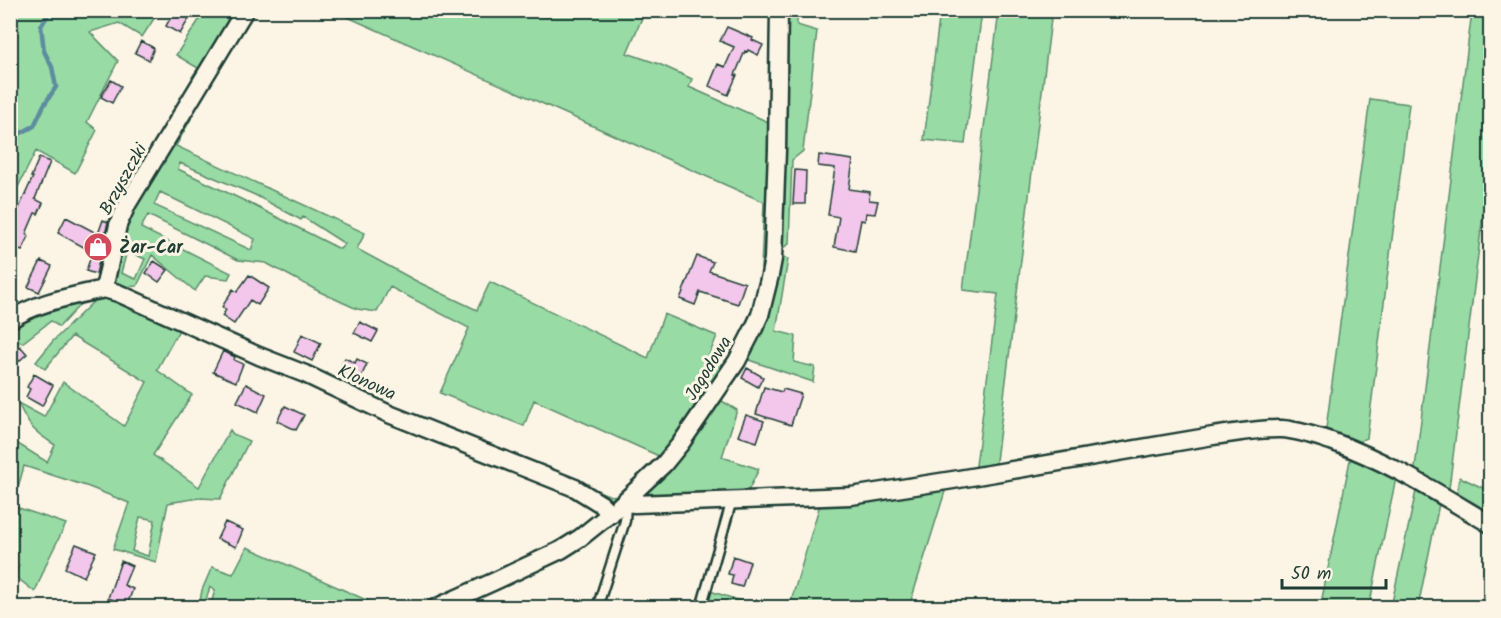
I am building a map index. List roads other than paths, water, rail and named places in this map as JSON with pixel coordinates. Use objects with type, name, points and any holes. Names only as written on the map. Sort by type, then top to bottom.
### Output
[{"type":"street","name":"Brzyszczki","points":[[104,289],[118,225],[128,203],[245,10]]},
{"type":"street","name":"Jagodowa","points":[[435,608],[561,550],[620,507],[669,459],[737,361],[764,302],[773,259],[779,10]]},
{"type":"street","points":[[10,320],[24,312],[58,300],[104,289]]},
{"type":"street","name":"Klonowa","points":[[104,289],[305,374],[389,414],[575,488],[601,504],[620,507]]},
{"type":"street","points":[[620,507],[850,496],[1213,436],[1254,430],[1284,429],[1314,435],[1346,446],[1391,467],[1491,524]]},
{"type":"lane","points":[[701,608],[732,500]]},
{"type":"lane","points":[[597,608],[626,521],[620,507]]},
{"type":"waterway","points":[[10,139],[34,126],[56,87],[52,67],[44,51],[41,26],[51,10]]},
{"type":"place","name":"Żar-Car","points":[[98,247]]}]
